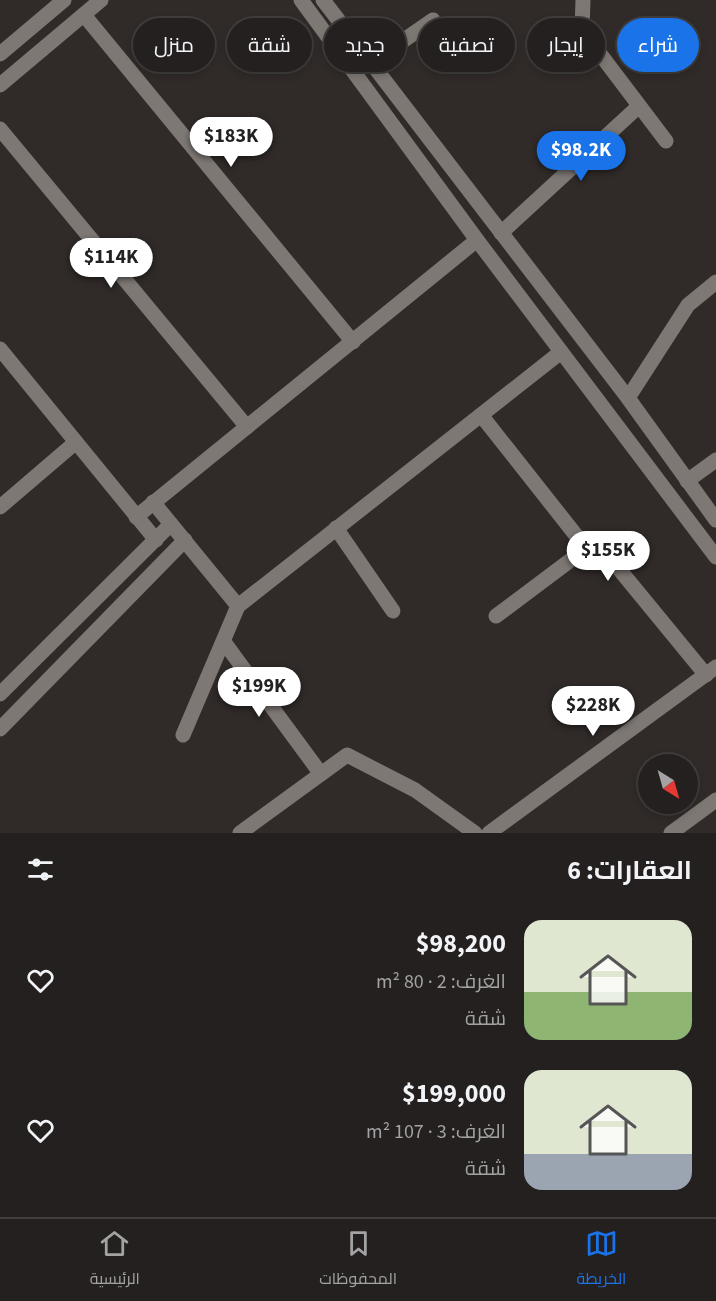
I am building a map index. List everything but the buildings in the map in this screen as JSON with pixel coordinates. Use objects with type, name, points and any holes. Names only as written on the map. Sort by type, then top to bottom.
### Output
[{"type":"street","points":[[0,54],[64,0]]},
{"type":"street","points":[[0,86],[102,0]]},
{"type":"street","points":[[301,0],[477,240],[716,557]]},
{"type":"street","points":[[323,0],[337,18]]},
{"type":"street","points":[[582,0],[582,30],[666,141]]},
{"type":"street","points":[[84,15],[353,342]]},
{"type":"street","points":[[378,72],[628,398],[716,520]]},
{"type":"street","points":[[501,233],[639,106]]},
{"type":"street","points":[[0,129],[248,427]]},
{"type":"street","points":[[136,517],[477,240]]},
{"type":"street","points":[[628,398],[688,305],[716,282]]},
{"type":"street","points":[[0,349],[156,540]]},
{"type":"street","points":[[183,735],[238,606],[561,352]]},
{"type":"street","points":[[481,415],[586,548]]},
{"type":"street","points":[[0,507],[76,442]]},
{"type":"street","points":[[687,481],[716,460]]},
{"type":"street","points":[[153,502],[238,606]]},
{"type":"street","points":[[0,694],[171,524]]},
{"type":"street","points":[[336,528],[393,611]]},
{"type":"street","points":[[0,729],[185,540]]},
{"type":"street","points":[[489,833],[711,671],[596,541],[496,616]]},
{"type":"street","points":[[224,642],[321,774]]},
{"type":"street","points":[[240,833],[347,755],[415,790],[474,833]]},
{"type":"street","points":[[671,833],[716,800]]}]
